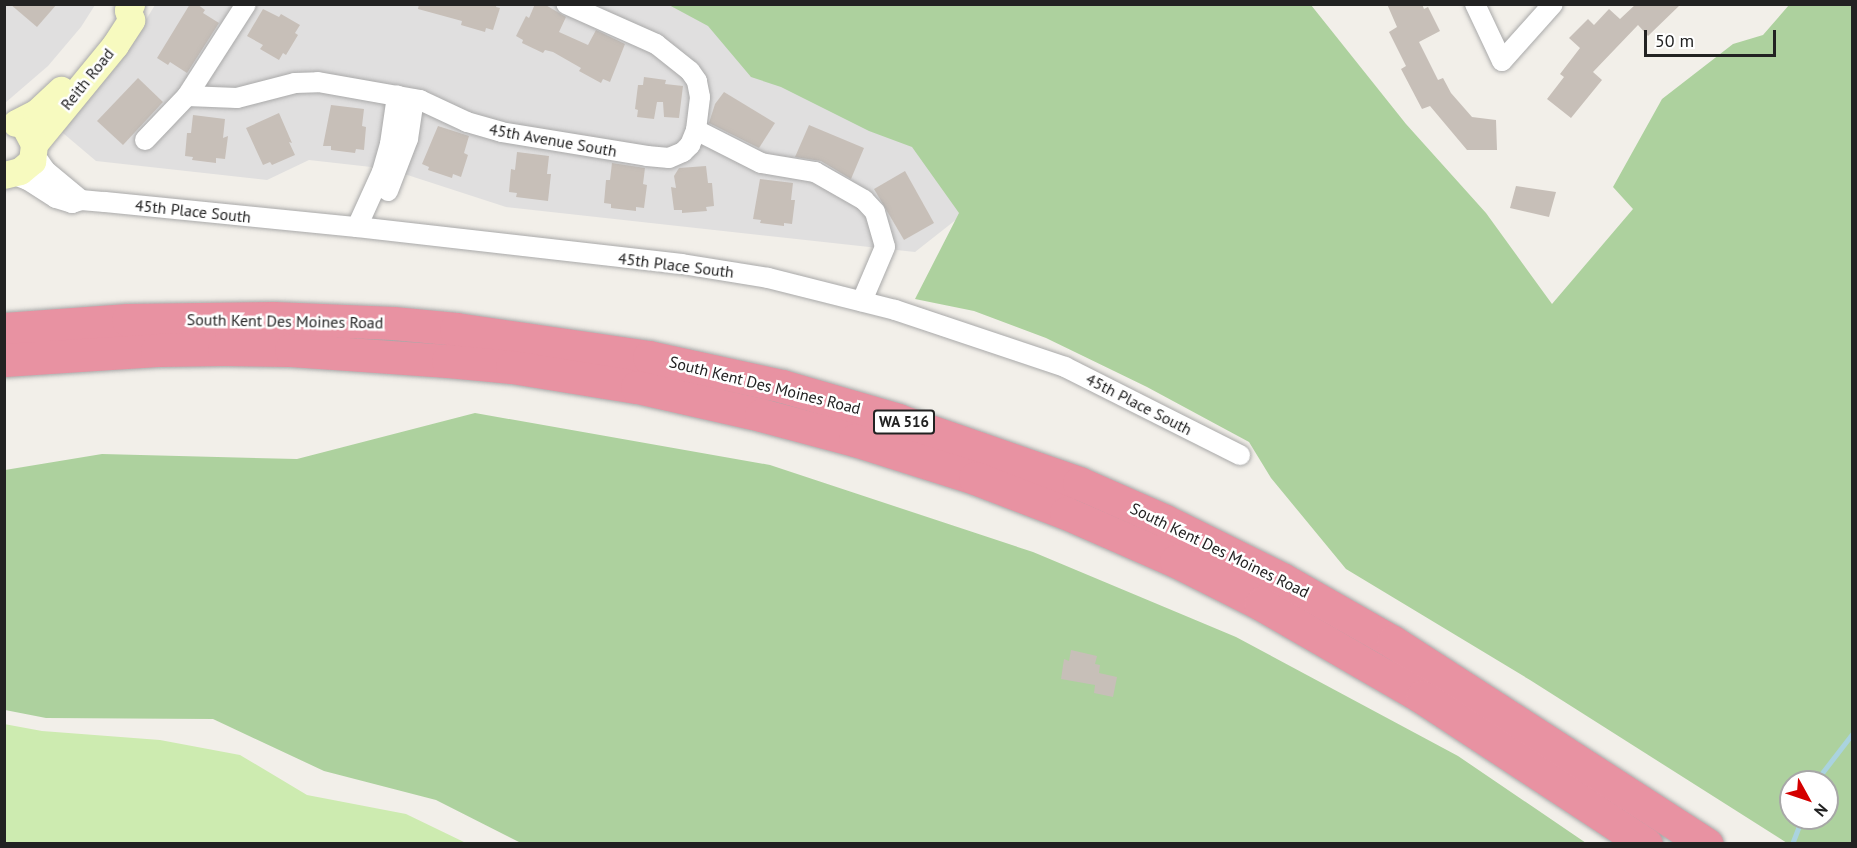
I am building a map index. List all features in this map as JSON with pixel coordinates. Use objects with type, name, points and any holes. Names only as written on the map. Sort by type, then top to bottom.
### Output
[{"type":"highway","name":"South Kent Des Moines Road","points":[[4,329],[128,320],[273,318],[393,323],[456,329],[649,357],[782,386],[898,420],[1079,483],[1165,521],[1282,579],[1393,642],[1707,843]]},
{"type":"highway","name":"South Kent Des Moines Road","points":[[4,360],[157,350],[224,349],[291,350],[512,367],[637,387],[761,415],[855,440],[975,478],[1066,513],[1176,561],[1261,604],[1422,697],[1646,843]]},
{"type":"main road","name":"Reith Road","points":[[8,174],[28,166],[34,149],[115,45],[131,20],[130,7],[120,12],[50,102],[36,113],[10,122]]},
{"type":"main road","name":"Reith Road","points":[[10,122],[31,135],[34,149]]},
{"type":"street","points":[[145,140],[187,96],[246,4]]},
{"type":"street","name":"45th Avenue South","points":[[187,96],[237,98],[295,83],[318,81],[406,98],[467,122],[501,132],[647,156],[669,158],[683,152],[696,130],[700,91],[694,77],[685,66],[656,44],[566,4]]},
{"type":"street","points":[[1474,4],[1502,61],[1552,4]]},
{"type":"street","points":[[364,228],[402,158],[406,98]]},
{"type":"street","points":[[696,130],[761,164],[815,172],[864,200],[875,212],[885,247],[862,301]]},
{"type":"street","points":[[34,149],[46,171],[81,200]]},
{"type":"street","name":"45th Place South","points":[[8,174],[28,180],[62,201],[72,203],[81,200],[364,228],[725,270],[862,301],[959,330],[1065,367],[1240,455]]},
{"type":"shaded area","points":[[5,5],[95,5],[81,27],[48,66],[5,103]]},
{"type":"shaded area","points":[[155,5],[909,5],[976,204],[915,252],[506,207],[389,169],[309,160],[267,180],[96,161],[57,128],[84,104],[120,62]]},
{"type":"green space","points":[[669,5],[1311,5],[1406,124],[1486,213],[1552,304],[1633,209],[1613,187],[1662,99],[1733,44],[1763,35],[1789,5],[1852,5],[1852,843],[1787,843],[1530,680],[1346,569],[1271,478],[1249,442],[1147,387],[1046,338],[974,311],[915,299],[959,213],[912,147],[869,131],[781,87],[751,77],[708,26]]},
{"type":"green space","points":[[475,413],[770,465],[1033,552],[1236,637],[1458,756],[1586,843],[521,843],[436,800],[324,771],[213,719],[46,718],[5,710],[5,470],[102,454],[297,459]]},
{"type":"green space","points":[[4,724],[42,731],[160,740],[240,755],[307,795],[406,814],[466,843],[5,843]]},
{"type":"building","points":[[10,4],[57,4],[37,27]]},
{"type":"building","points":[[190,4],[197,4],[205,10],[203,13],[219,23],[187,73],[170,62],[168,65],[157,58]]},
{"type":"building","points":[[419,4],[497,4],[496,7],[500,8],[493,30],[486,28],[485,32],[461,25],[462,21],[418,9]]},
{"type":"building","points":[[535,4],[544,4],[566,17],[559,32],[588,45],[596,30],[625,44],[610,82],[603,79],[601,83],[579,71],[581,68],[553,52],[545,50],[543,53],[522,43],[523,40],[516,36],[526,16],[529,18]]},
{"type":"building","points":[[1387,4],[1422,4],[1424,9],[1428,7],[1440,31],[1419,42],[1438,80],[1443,78],[1451,93],[1472,117],[1496,120],[1497,150],[1467,150],[1430,106],[1422,109],[1401,69],[1406,66],[1389,32],[1397,27]]},
{"type":"building","points":[[1636,4],[1681,4],[1648,36],[1638,25],[1593,72],[1602,80],[1571,118],[1547,99],[1564,77],[1560,74],[1580,48],[1569,38],[1588,19],[1594,25],[1609,9],[1620,19]]},
{"type":"building","points":[[263,9],[279,17],[281,14],[300,25],[295,33],[298,35],[286,55],[283,53],[279,60],[260,49],[263,45],[247,36]]},
{"type":"building","points":[[644,77],[666,80],[665,84],[683,86],[679,118],[664,117],[663,102],[657,102],[654,119],[637,117],[638,110],[635,109],[638,85],[643,85]]},
{"type":"building","points":[[138,78],[163,102],[123,145],[97,121]]},
{"type":"building","points":[[724,92],[775,123],[759,148],[709,123],[715,104]]},
{"type":"building","points":[[331,105],[364,109],[362,126],[366,127],[364,150],[356,149],[355,153],[331,150],[331,146],[323,146]]},
{"type":"building","points":[[279,113],[295,155],[272,165],[270,162],[263,165],[246,128]]},
{"type":"building","points":[[193,115],[225,119],[223,138],[228,136],[225,159],[216,158],[216,163],[192,160],[193,157],[185,156],[187,133],[191,133]]},
{"type":"building","points":[[809,125],[864,148],[851,179],[821,161],[795,157]]},
{"type":"building","points":[[438,126],[469,136],[464,153],[468,155],[461,177],[453,174],[452,178],[428,170],[429,167],[422,164]]},
{"type":"building","points":[[517,152],[549,156],[547,174],[551,174],[548,201],[516,197],[517,193],[509,192],[511,169],[515,170]]},
{"type":"building","points":[[612,163],[645,168],[643,184],[647,185],[644,208],[636,207],[636,211],[611,208],[611,204],[604,203],[606,180],[610,180]]},
{"type":"building","points":[[706,166],[708,183],[712,183],[714,206],[706,207],[707,211],[682,213],[682,210],[674,210],[671,187],[676,188],[674,176],[679,168]]},
{"type":"building","points":[[905,171],[934,223],[904,240],[874,189]]},
{"type":"building","points":[[760,179],[793,183],[791,200],[795,200],[792,224],[784,223],[784,226],[760,223],[761,220],[753,219]]},
{"type":"building","points":[[1516,186],[1556,192],[1549,217],[1510,208]]},
{"type":"building","points":[[1071,650],[1097,656],[1095,664],[1100,665],[1099,673],[1117,677],[1113,697],[1094,693],[1095,685],[1061,679],[1064,659],[1069,661]]},
{"type":"waterway","points":[[1824,770],[1852,734]]},
{"type":"waterway","points":[[1792,844],[1797,830]]}]
